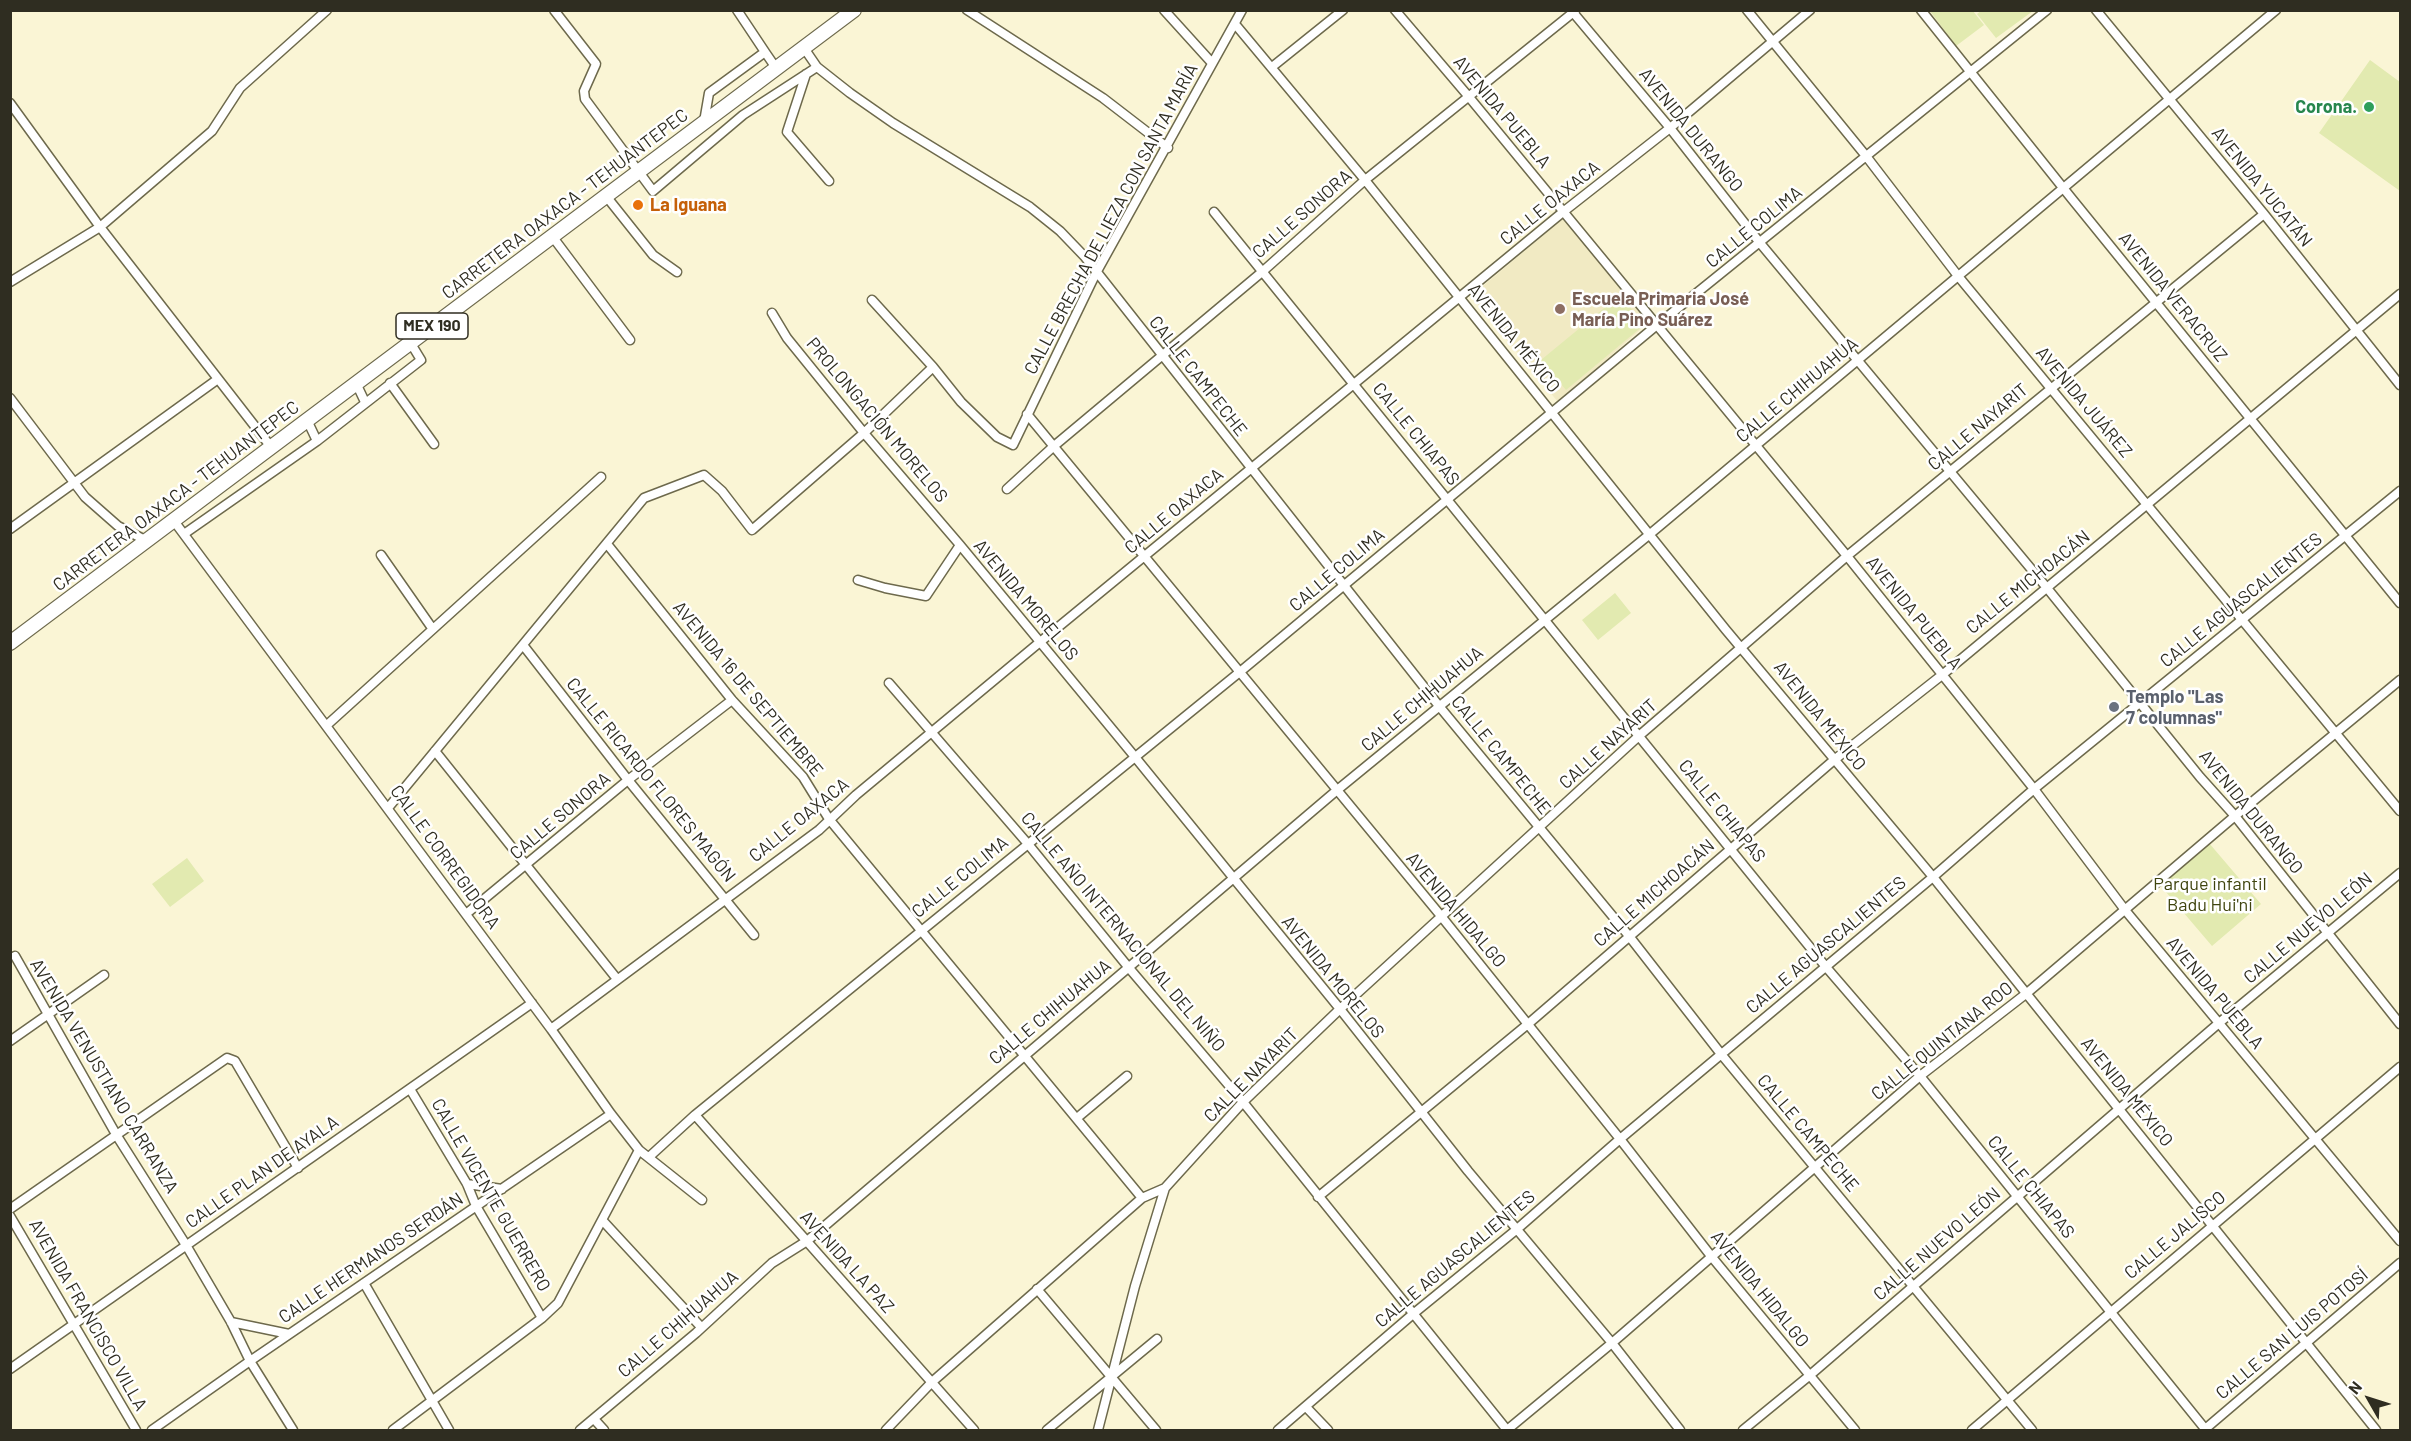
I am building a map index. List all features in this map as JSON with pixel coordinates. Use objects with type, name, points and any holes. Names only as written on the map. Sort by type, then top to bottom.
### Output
[{"type":"main road","name":"CARRETERA OAXACA - TEHUANTEPEC","points":[[10,644],[854,10]]},
{"type":"street","points":[[10,282],[100,228],[212,131],[240,88],[327,10]]},
{"type":"street","points":[[554,10],[596,64],[584,91],[585,99],[653,191],[743,116],[817,67]]},
{"type":"street","points":[[737,10],[776,68]]},
{"type":"street","points":[[967,10],[1103,98],[1168,148]]},
{"type":"street","points":[[1164,10],[1212,63]]},
{"type":"street","name":"CALLE BRECHA DE LIEZA CON SANTA MARÍA","points":[[933,367],[961,402],[997,437],[1013,445],[1096,273],[1168,148],[1242,10]]},
{"type":"street","points":[[1272,67],[1343,10]]},
{"type":"street","name":"AVENIDA PUEBLA","points":[[1395,10],[1847,556],[2034,789],[2125,910],[2400,1241]]},
{"type":"street","name":"AVENIDA JUÁREZ","points":[[1747,10],[1866,156],[1959,276],[2400,811]]},
{"type":"street","name":"CALLE OAXACA","points":[[551,1029],[724,898],[819,830],[829,819],[1040,642],[1563,212],[1670,129],[1810,10]]},
{"type":"street","name":"AVENIDA VERACRUZ","points":[[1922,10],[2063,188],[2400,603]]},
{"type":"street","name":"CALLE COLIMA","points":[[649,1157],[695,1115],[1241,671],[1657,325],[2047,10]]},
{"type":"street","name":"AVENIDA YUCATÁN","points":[[2096,10],[2264,214],[2400,385]]},
{"type":"street","name":"CALLE CHIHUAHUA","points":[[580,1431],[772,1263],[807,1241],[1336,791],[1650,534],[2276,10]]},
{"type":"street","name":"CALLE SONORA","points":[[1007,489],[1160,354],[1262,272],[1365,180],[1573,11]]},
{"type":"street","name":"AVENIDA DURANGO","points":[[1573,11],[1760,243],[2047,588],[2200,777],[2235,816],[2400,1023]]},
{"type":"street","name":"AVENIDA MÉXICO","points":[[1235,24],[1365,180],[1834,760],[1933,877],[2376,1431]]},
{"type":"street","name":"CALLE CAMPECHE","points":[[804,48],[817,67],[893,123],[1030,207],[1060,231],[1085,257],[1439,706],[1629,936],[1721,1054],[2032,1431]]},
{"type":"street","points":[[704,123],[709,93],[765,52]]},
{"type":"street","points":[[806,74],[787,132],[829,181]]},
{"type":"street","points":[[10,103],[100,228],[271,447]]},
{"type":"street","points":[[606,196],[653,255],[677,272]]},
{"type":"street","name":"CALLE CHIAPAS","points":[[1214,212],[1826,967],[1920,1076],[2205,1430]]},
{"type":"street","name":"CALLE NAYARIT","points":[[1098,1431],[1110,1378],[1166,1188],[1243,1102],[1340,1009],[1640,735],[1847,556],[2264,214]]},
{"type":"street","points":[[552,236],[630,340]]},
{"type":"street","name":"CALLE MICHOACÁN","points":[[1318,1197],[1528,1024],[1834,760],[1942,675],[2400,294]]},
{"type":"street","points":[[388,808],[644,498],[704,475],[722,491],[752,530],[864,433],[933,367],[872,300]]},
{"type":"street","name":"PROLONGACIÓN MORELOS","points":[[772,313],[787,338],[864,433],[960,545]]},
{"type":"street","points":[[184,534],[316,441],[421,360],[410,342]]},
{"type":"street","points":[[10,529],[218,379]]},
{"type":"street","points":[[356,383],[365,402]]},
{"type":"street","points":[[390,383],[434,444]]},
{"type":"street","points":[[10,398],[85,497],[118,526],[148,542]]},
{"type":"street","name":"AVENIDA HIDALGO","points":[[1027,414],[1441,916],[1711,1256],[1855,1431]]},
{"type":"street","points":[[307,420],[316,441]]},
{"type":"street","points":[[327,725],[601,477]]},
{"type":"street","name":"CALLE AGUASCALIENTES","points":[[1278,1431],[2034,789],[2400,491]]},
{"type":"street","name":"CALLE CORREGIDORA","points":[[174,521],[532,1003],[611,1114],[639,1150],[702,1200]]},
{"type":"street","name":"AVENIDA 16 DE SEPTIEMBRE","points":[[607,544],[732,700],[803,777],[829,819],[1142,1198]]},
{"type":"street","points":[[858,580],[926,596],[960,545]]},
{"type":"street","name":"AVENIDA MORELOS","points":[[960,545],[1340,1009],[1516,1230],[1612,1343],[1680,1431]]},
{"type":"street","points":[[381,555],[432,628]]},
{"type":"street","name":"CALLE RICARDO FLORES MAGÓN","points":[[523,645],[628,780],[754,935]]},
{"type":"street","name":"CALLE QUINTANA ROO","points":[[1507,1430],[1612,1343],[1920,1076],[2027,993],[2235,816],[2400,680]]},
{"type":"street","name":"CALLE AÑO INTERNACIONAL DEL NIÑO","points":[[889,683],[1028,844],[1243,1102],[1507,1430]]},
{"type":"street","name":"CALLE SONORA","points":[[466,914],[628,780],[732,700]]},
{"type":"street","points":[[435,752],[617,979]]},
{"type":"street","name":"CALLE NUEVO LEÓN","points":[[1743,1431],[2219,1023],[2400,873]]},
{"type":"street","name":"AVENIDA VENUSTIANO CARRANZA","points":[[15,956],[117,1136],[186,1245],[231,1322],[250,1361],[293,1431]]},
{"type":"street","points":[[10,1041],[104,975]]},
{"type":"street","name":"CALLE PLAN DE AYALA","points":[[10,1369],[532,1003]]},
{"type":"street","points":[[10,1209],[227,1058],[235,1061],[298,1168]]},
{"type":"street","name":"CALLE JALISCO","points":[[1972,1431],[2400,1067]]},
{"type":"street","points":[[1077,1118],[1126,1076]]},
{"type":"street","name":"CALLE VICENTE GUERRERO","points":[[410,1089],[467,1184],[476,1206],[542,1318]]},
{"type":"street","name":"CALLE HERMANOS SERDÁN","points":[[152,1431],[289,1334],[611,1114]]},
{"type":"street","name":"AVENIDA LA PAZ","points":[[695,1115],[974,1431]]},
{"type":"street","points":[[393,1431],[542,1318],[558,1303],[639,1150]]},
{"type":"street","points":[[467,1184],[502,1189]]},
{"type":"street","points":[[886,1431],[932,1382],[1037,1289],[1142,1198],[1166,1188]]},
{"type":"street","name":"AVENIDA FRANCISCO VILLA","points":[[10,1216],[136,1431]]},
{"type":"street","points":[[603,1221],[701,1327]]},
{"type":"street","name":"CALLE SAN LUIS POTOSÍ","points":[[2205,1430],[2400,1263]]},
{"type":"street","points":[[364,1283],[449,1431]]},
{"type":"street","points":[[1037,1289],[1156,1431]]},
{"type":"street","points":[[231,1322],[289,1334]]},
{"type":"street","points":[[1047,1431],[1157,1339]]},
{"type":"street","points":[[1306,1407],[1328,1431]]},
{"type":"street","points":[[594,1419],[604,1431]]},
{"type":"shaded area","name":"Escuela Primaria José María Pino Suárez","points":[[1565,217],[1649,322],[1558,402],[1471,296]]},
{"type":"green space","points":[[1982,10],[2033,11],[1996,38],[1977,14]]},
{"type":"green space","points":[[1930,11],[1973,11],[1984,25],[1956,46]]},
{"type":"green space","name":"Corona.","points":[[2370,60],[2400,82],[2400,191],[2319,133]]},
{"type":"green space","points":[[1620,295],[1644,325],[1566,390],[1541,360]]},
{"type":"green space","points":[[1615,593],[1631,613],[1598,640],[1582,620]]},
{"type":"green space","name":"Parque infantil Badu Hui'ni","points":[[2209,843],[2261,904],[2212,946],[2160,885]]},
{"type":"green space","points":[[187,858],[204,881],[170,907],[152,884]]},
{"type":"place","name":"Corona.","points":[[2369,107]]},
{"type":"place","name":"La Iguana","points":[[638,205]]},
{"type":"place","name":"Escuela Primaria José María Pino Suárez","points":[[1560,309]]},
{"type":"place","name":"Templo \"Las 7 columnas\"","points":[[2114,707]]}]
